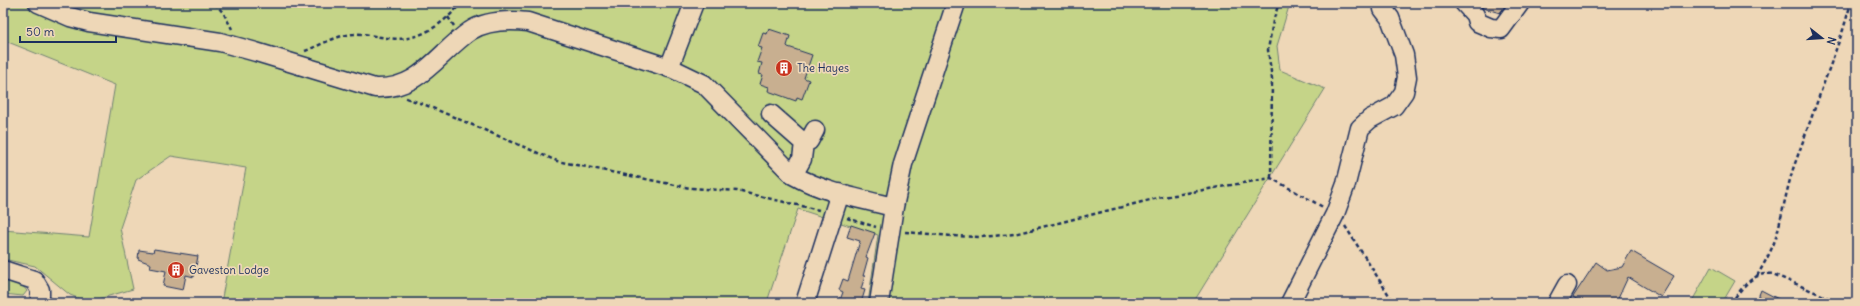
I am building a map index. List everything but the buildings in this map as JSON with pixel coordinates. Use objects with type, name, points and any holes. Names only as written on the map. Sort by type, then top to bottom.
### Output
[{"type":"street","points":[[38,3],[70,17],[89,22],[205,39],[234,46],[375,88],[389,89],[401,86],[414,80],[471,30],[485,24],[504,21],[528,22],[669,68],[704,84],[793,174],[804,181],[840,193],[894,207]]},
{"type":"street","points":[[669,68],[694,3]]},
{"type":"street","points":[[879,303],[894,207],[904,164],[956,3]]},
{"type":"street","points":[[1290,303],[1336,214],[1346,184],[1360,128],[1370,118],[1394,106],[1404,92],[1407,77],[1404,55],[1390,18],[1383,9],[1382,3]]},
{"type":"street","points":[[1464,3],[1475,15],[1477,22],[1491,28],[1501,29],[1520,3]]},
{"type":"street","points":[[771,114],[809,137],[802,159],[793,174]]},
{"type":"street","points":[[805,303],[840,193]]},
{"type":"street","points":[[3,270],[34,280],[40,290],[40,303]]},
{"type":"street","points":[[1557,303],[1567,285]]},
{"type":"path","points":[[215,3],[224,14],[234,32]]},
{"type":"path","points":[[301,53],[337,37],[353,34],[366,33],[400,40],[414,38],[443,22],[461,3]]},
{"type":"path","points":[[1271,178],[1272,79],[1268,50],[1273,21],[1279,3]]},
{"type":"path","points":[[1757,276],[1778,231],[1786,191],[1793,169],[1843,30],[1851,3]]},
{"type":"path","points":[[402,97],[428,106],[557,161],[690,188],[737,191],[834,214],[891,231],[981,237],[1014,234],[1158,198],[1271,178],[1336,214],[1349,231],[1394,303]]},
{"type":"path","points":[[1731,303],[1746,284],[1762,274],[1773,274],[1840,303]]},
{"type":"green space","points":[[3,3],[1290,3],[1277,46],[1280,70],[1325,89],[1193,303],[868,303],[878,235],[798,209],[767,302],[764,303],[221,303],[246,168],[171,156],[136,180],[120,228],[133,289],[88,302],[70,295],[35,266],[3,259],[3,230],[89,237],[115,85],[3,40]]},
{"type":"green space","points":[[1711,267],[1735,281],[1722,303],[1691,303]]},
{"type":"green space","points":[[3,280],[23,286],[27,291],[23,296],[3,294]]},
{"type":"place","name":"The Hayes","points":[[784,68]]},
{"type":"place","name":"Gaveston Lodge","points":[[176,270]]}]
